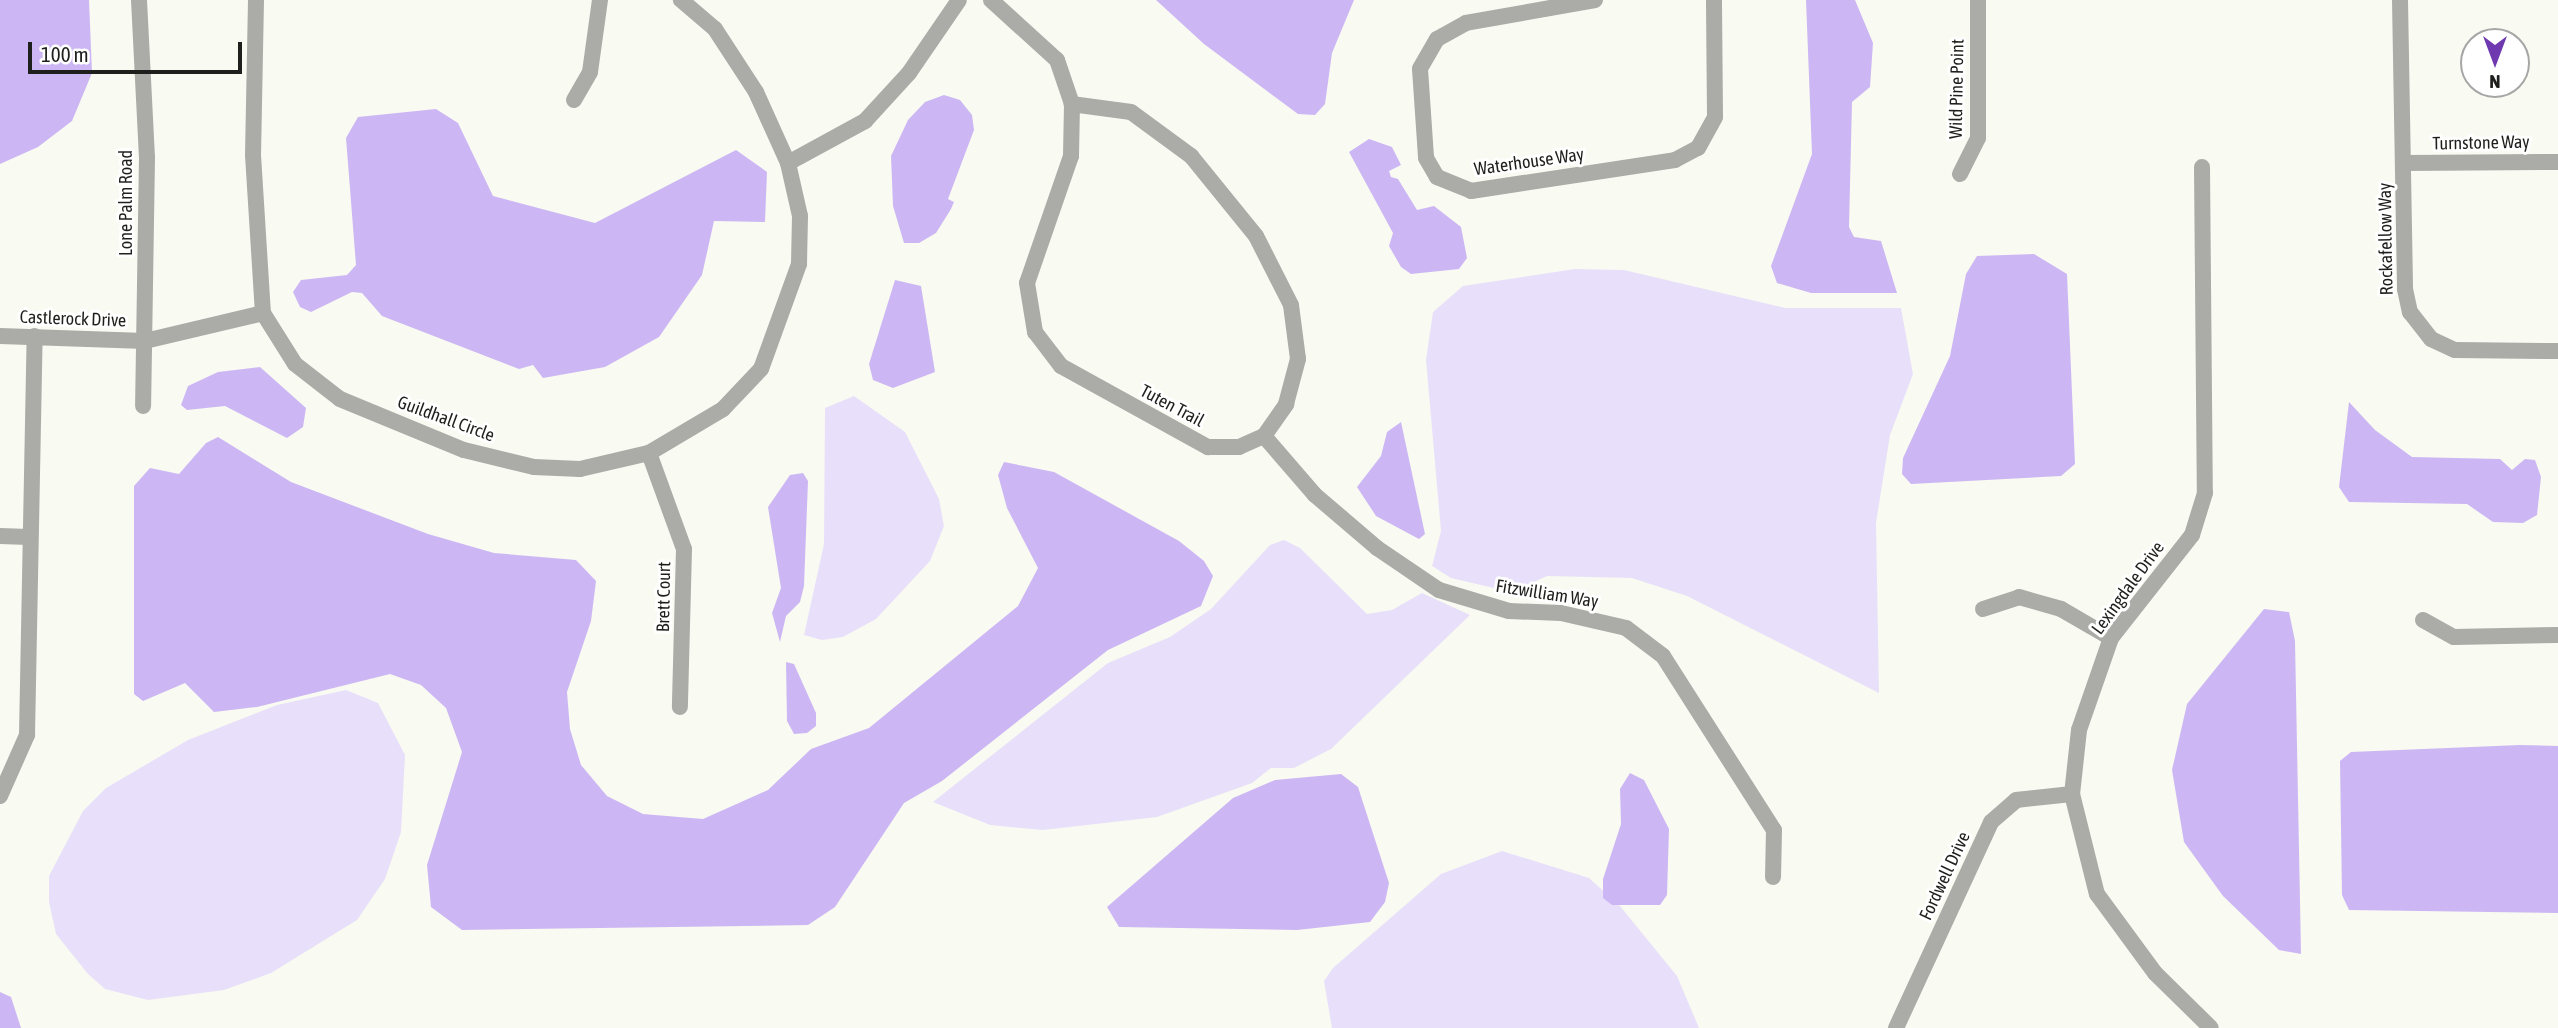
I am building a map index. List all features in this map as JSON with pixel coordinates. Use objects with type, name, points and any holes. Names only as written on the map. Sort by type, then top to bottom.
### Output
[{"type":"street","name":"Lone Palm Road","points":[[139,0],[147,157],[143,406]]},
{"type":"street","name":"Guildhall Circle","points":[[256,0],[253,155],[263,313],[295,364],[340,399],[464,450],[534,467],[580,469],[649,453],[723,409],[761,369],[799,264],[800,216],[788,163],[756,92],[722,40],[681,0]]},
{"type":"street","points":[[574,100],[590,72],[600,0]]},
{"type":"street","points":[[788,163],[865,121],[909,73],[960,0]]},
{"type":"street","name":"Tuten Trail","points":[[991,0],[1057,60],[1072,104],[1071,156],[1027,283],[1035,332],[1061,366],[1208,447],[1239,447],[1264,436]]},
{"type":"street","name":"Waterhouse Way","points":[[1595,0],[1466,23],[1437,39],[1420,69],[1426,158],[1437,177],[1471,191],[1675,160],[1698,148],[1715,117],[1714,0]]},
{"type":"street","name":"Wild Pine Point","points":[[1961,174],[1978,138],[1978,0]]},
{"type":"street","name":"Rockafellow Way","points":[[2400,0],[2405,289],[2421,330],[2455,350],[2558,351]]},
{"type":"street","points":[[1072,104],[1111,107],[1151,127],[1191,156],[1256,236],[1291,305],[1298,359],[1286,404],[1264,436]]},
{"type":"street","name":"Turnstone Way","points":[[2404,163],[2558,162]]},
{"type":"street","name":"Lexingdale Drive","points":[[2202,167],[2206,493],[2192,535],[2110,638],[2079,730],[2072,794],[2097,894],[2155,973],[2211,1028]]},
{"type":"street","points":[[145,341],[263,313]]},
{"type":"street","name":"Castlerock Drive","points":[[0,336],[145,341]]},
{"type":"street","points":[[0,796],[27,734],[35,336]]},
{"type":"street","name":"Fitzwilliam Way","points":[[1264,436],[1315,495],[1377,548],[1439,590],[1509,611],[1561,613],[1626,628],[1663,656],[1774,830],[1773,877]]},
{"type":"street","name":"Brett Court","points":[[649,453],[684,549],[680,707]]},
{"type":"street","points":[[0,536],[29,537]]},
{"type":"street","points":[[1983,609],[2019,597],[2061,609],[2110,638]]},
{"type":"street","points":[[2423,620],[2454,637],[2558,635]]},
{"type":"street","name":"Fordwell Drive","points":[[1896,1028],[1991,822],[2016,800],[2072,794]]},
{"type":"shaded area","points":[[0,0],[89,0],[92,73],[72,121],[38,147],[0,164]]},
{"type":"shaded area","points":[[1156,0],[1354,0],[1332,53],[1325,104],[1315,115],[1298,114],[1204,44]]},
{"type":"shaded area","points":[[1806,0],[1855,0],[1873,43],[1870,87],[1852,102],[1849,227],[1854,237],[1881,241],[1897,293],[1811,293],[1777,283],[1771,266],[1812,154]]},
{"type":"shaded area","points":[[944,95],[960,100],[972,115],[974,130],[948,199],[954,202],[951,209],[936,233],[919,243],[904,243],[893,206],[891,156],[908,120],[925,102]]},
{"type":"shaded area","points":[[436,109],[458,123],[493,196],[595,223],[736,150],[767,172],[765,222],[714,221],[702,275],[659,337],[605,367],[543,378],[533,365],[519,369],[382,316],[362,293],[352,292],[311,312],[300,307],[293,292],[301,280],[347,275],[356,265],[346,138],[358,117]]},
{"type":"shaded area","points":[[1369,139],[1392,147],[1401,165],[1389,171],[1391,177],[1398,179],[1417,210],[1434,206],[1461,227],[1467,258],[1459,269],[1411,274],[1401,267],[1389,246],[1393,233],[1349,152]]},
{"type":"shaded area","points":[[2034,254],[2067,274],[2075,464],[2061,476],[1911,484],[1902,474],[1903,458],[1950,356],[1966,274],[1977,256]]},
{"type":"shaded area","points":[[1575,269],[1624,270],[1785,308],[1901,308],[1913,374],[1890,435],[1876,523],[1879,693],[1687,596],[1632,578],[1547,576],[1511,592],[1451,578],[1432,566],[1441,531],[1426,360],[1433,312],[1463,286]]},
{"type":"shaded area","points":[[895,280],[921,286],[935,372],[893,388],[873,380],[869,364]]},
{"type":"shaded area","points":[[260,367],[306,408],[303,427],[287,438],[225,406],[187,410],[181,405],[188,386],[218,372]]},
{"type":"shaded area","points":[[854,396],[905,432],[939,499],[944,526],[930,561],[876,619],[843,637],[822,640],[804,635],[824,544],[825,408]]},
{"type":"shaded area","points":[[2349,402],[2375,430],[2412,457],[2500,459],[2512,470],[2525,459],[2535,460],[2541,477],[2537,515],[2523,523],[2493,522],[2467,504],[2349,502],[2339,487]]},
{"type":"shaded area","points":[[1401,422],[1425,534],[1419,539],[1376,516],[1357,487],[1381,456],[1387,432]]},
{"type":"shaded area","points":[[218,437],[291,482],[428,534],[494,553],[576,560],[596,581],[591,621],[567,692],[570,729],[581,765],[607,796],[643,814],[703,819],[768,790],[811,749],[869,728],[1018,606],[1038,568],[1007,508],[998,475],[1004,462],[1054,472],[1179,541],[1204,561],[1213,576],[1201,606],[1108,650],[942,781],[904,803],[835,907],[808,925],[462,930],[431,907],[427,865],[462,752],[446,708],[421,685],[390,674],[257,707],[214,712],[185,683],[143,701],[134,694],[134,486],[150,468],[179,474],[206,443]]},
{"type":"shaded area","points":[[803,473],[808,481],[804,586],[800,602],[786,616],[780,642],[772,613],[781,588],[768,507],[790,475]]},
{"type":"shaded area","points":[[1284,540],[1300,548],[1367,614],[1392,610],[1422,593],[1470,615],[1331,749],[1294,768],[1271,768],[1252,783],[1157,817],[1043,830],[990,825],[933,802],[1108,663],[1170,637],[1211,609],[1270,545]]},
{"type":"shaded area","points":[[2264,609],[2289,612],[2295,641],[2301,954],[2279,950],[2223,896],[2184,842],[2172,770],[2187,704]]},
{"type":"shaded area","points":[[786,662],[794,664],[816,713],[816,726],[807,733],[794,734],[787,721]]},
{"type":"shaded area","points":[[346,690],[378,703],[405,755],[401,832],[385,879],[357,920],[271,973],[224,990],[148,1000],[105,989],[88,974],[56,934],[49,902],[49,876],[83,811],[106,788],[188,740],[277,705]]},
{"type":"shaded area","points":[[2520,745],[2558,746],[2558,913],[2349,910],[2342,895],[2340,761],[2351,752]]},
{"type":"shaded area","points":[[1630,773],[1644,780],[1669,829],[1667,895],[1660,905],[1612,905],[1603,898],[1603,879],[1621,824],[1620,789]]},
{"type":"shaded area","points":[[1341,774],[1358,787],[1389,883],[1385,902],[1370,922],[1297,930],[1119,927],[1107,907],[1233,798],[1275,780]]},
{"type":"shaded area","points":[[1502,851],[1589,878],[1620,906],[1677,976],[1699,1028],[1332,1028],[1324,981],[1333,968],[1441,874]]},
{"type":"shaded area","points":[[0,992],[11,997],[21,1028],[0,1028]]}]
